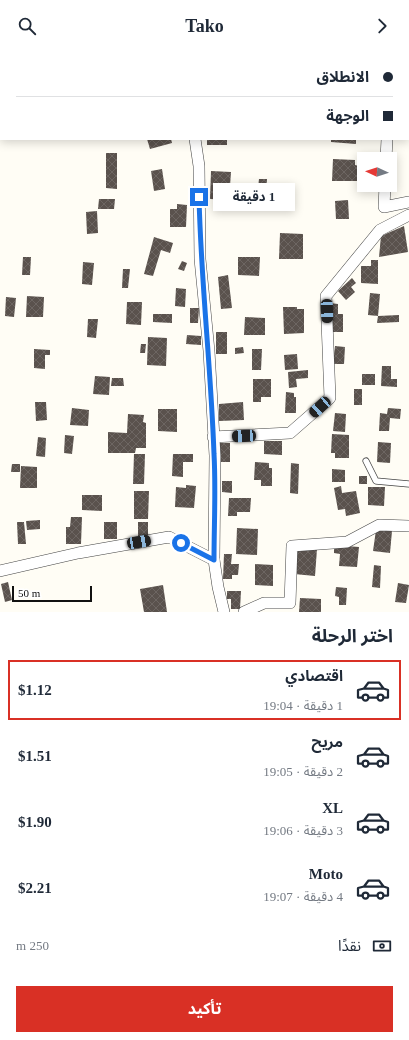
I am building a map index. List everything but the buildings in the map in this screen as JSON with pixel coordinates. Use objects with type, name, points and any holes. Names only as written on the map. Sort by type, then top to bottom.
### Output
[{"type":"street","points":[[194,140],[199,166],[200,259],[209,351],[213,437],[214,560],[224,612]]},
{"type":"street","points":[[386,152],[387,140]]},
{"type":"street","points":[[385,192],[384,207],[409,202]]},
{"type":"street","points":[[213,437],[290,434],[330,398],[326,296],[380,230],[409,217]]},
{"type":"street","points":[[244,612],[264,603],[290,603],[292,546],[347,542],[380,525],[409,526]]},
{"type":"street","points":[[0,571],[78,553],[169,537],[214,560]]},
{"type":"lane","points":[[366,461],[376,481],[409,484]]},
{"type":"route","points":[[181,543],[214,560],[214,456],[209,351],[200,259],[199,197]]}]
